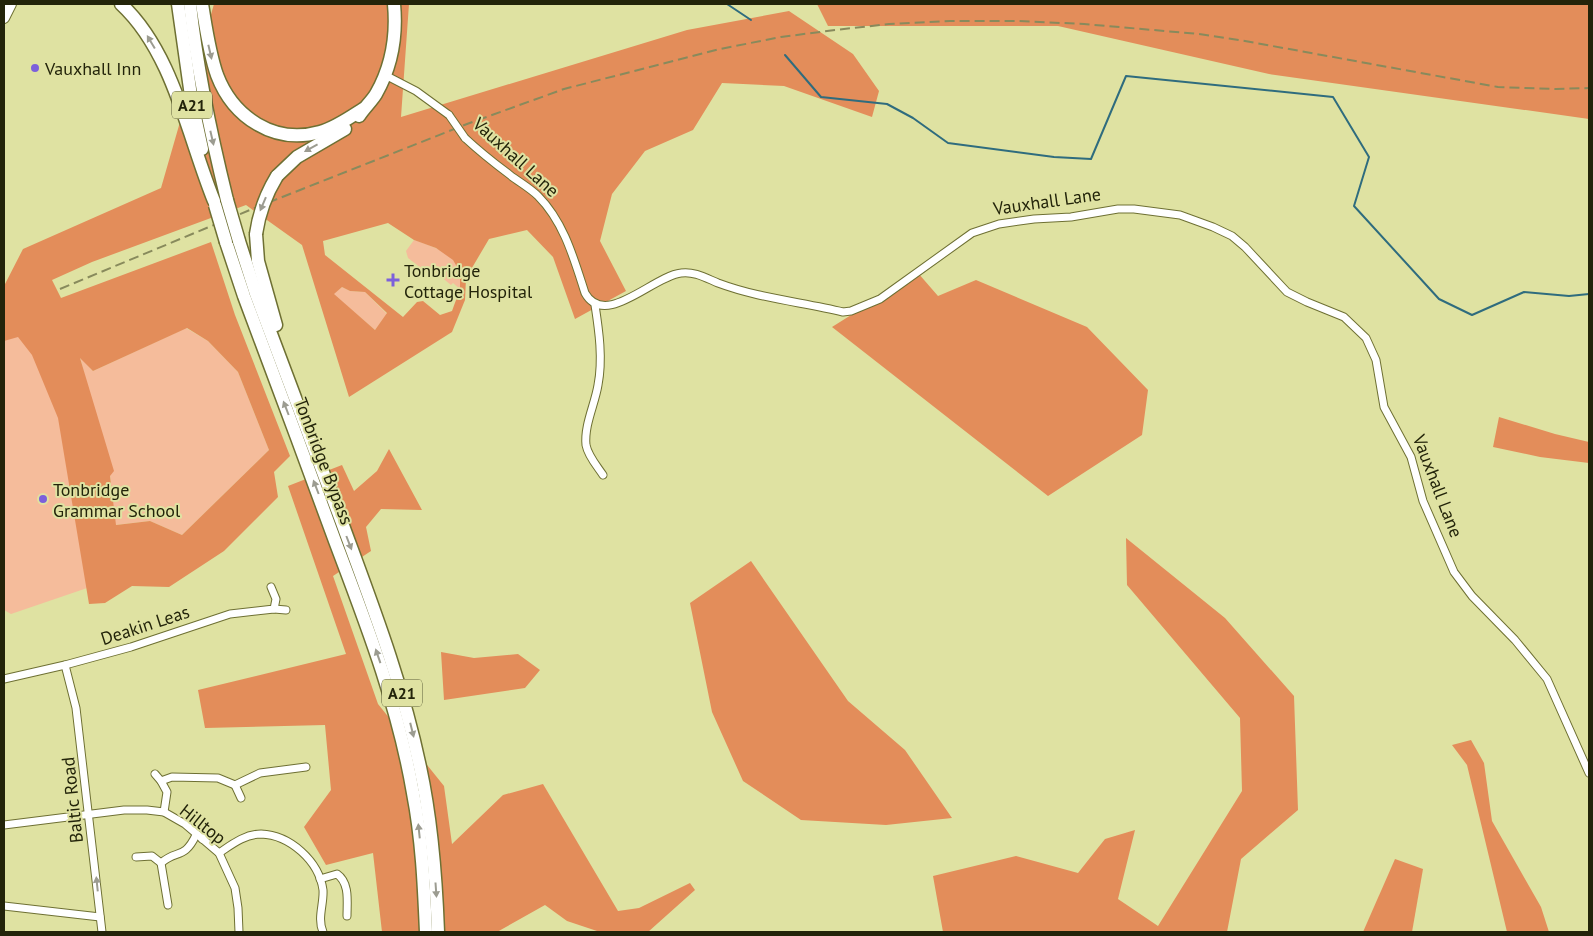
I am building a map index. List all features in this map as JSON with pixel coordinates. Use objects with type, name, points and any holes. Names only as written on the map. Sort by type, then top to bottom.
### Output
[{"type":"highway","points":[[121,4],[143,30],[163,65],[219,202]]},
{"type":"highway","name":"Tonbridge Bypass","points":[[178,4],[192,103],[232,242],[244,296],[368,626],[387,684],[414,794],[422,866],[426,932]]},
{"type":"highway","name":"Tonbridge Bypass","points":[[190,4],[219,202]]},
{"type":"highway","points":[[202,4],[208,40],[218,76],[232,102],[250,121],[261,128],[279,134],[310,135],[333,127],[363,109]]},
{"type":"highway","points":[[314,449],[262,277],[258,261],[256,234],[260,212],[271,185],[278,176],[297,157],[348,127],[356,120],[376,94],[385,75],[393,47],[395,33],[394,4]]},
{"type":"highway","name":"Tonbridge Bypass","points":[[232,242],[256,294],[390,652],[414,738],[430,824],[438,932]]},
{"type":"main road","points":[[4,18],[12,4]]},
{"type":"street","name":"Vauxhall Lane","points":[[385,75],[416,91],[449,115],[465,138],[536,194],[556,219],[568,242],[584,293],[595,305],[604,307],[615,304],[670,276],[687,272],[759,296],[843,312],[851,311],[892,292],[904,281],[972,234],[999,224],[1034,219],[1071,217],[1118,209],[1134,209],[1180,215],[1232,236],[1245,247],[1287,292],[1344,317],[1366,338],[1376,360],[1384,407],[1411,457],[1422,501],[1454,572],[1472,596],[1515,640],[1547,679],[1589,773]]},
{"type":"street","points":[[595,305],[600,334],[599,384],[591,412],[586,444],[588,453],[603,475]]},
{"type":"street","points":[[271,587],[276,598],[274,609]]},
{"type":"street","name":"Deakin Leas","points":[[4,679],[65,665],[230,614],[274,609],[286,610]]},
{"type":"street","name":"Baltic Road","points":[[65,665],[76,708],[102,932]]},
{"type":"street","points":[[235,785],[260,772],[306,767]]},
{"type":"street","points":[[155,774],[167,792],[164,812]]},
{"type":"street","points":[[161,781],[172,777],[218,778],[235,785],[241,798]]},
{"type":"street","name":"Hilltop","points":[[4,825],[124,810],[164,812],[185,824],[219,853],[235,888],[239,932]]},
{"type":"street","points":[[161,863],[184,852],[199,837],[210,831]]},
{"type":"street","points":[[219,853],[242,838],[261,834],[288,841],[305,854],[320,879],[323,891],[320,926],[323,932]]},
{"type":"street","points":[[136,857],[152,856],[161,863],[168,905]]},
{"type":"street","points":[[320,879],[338,874],[344,879],[347,916]]},
{"type":"street","points":[[4,906],[100,917]]},
{"type":"shaded area","points":[[214,4],[409,4],[401,117],[687,30],[789,11],[853,54],[879,91],[872,117],[784,86],[722,83],[693,130],[645,151],[612,194],[600,241],[626,291],[575,319],[553,257],[527,230],[489,239],[466,278],[465,300],[452,332],[349,397],[302,245],[246,205],[92,262],[52,280],[61,298],[211,242],[235,315],[290,456],[274,472],[278,497],[224,551],[169,587],[132,586],[105,603],[89,604],[58,418],[32,355],[18,337],[4,341],[4,286],[23,249],[161,188]],"holes":[[[388,223],[414,240],[436,248],[453,260],[460,272],[460,289],[452,311],[440,315],[423,301],[417,302],[403,317],[325,255],[323,241]],[[342,287],[350,291],[365,292],[387,313],[375,330],[334,294]],[[187,328],[208,341],[238,372],[269,450],[182,535],[150,521],[116,525],[110,476],[114,471],[80,358],[93,371]]]},
{"type":"shaded area","points":[[817,4],[1589,4],[1589,119],[1269,74],[1058,26],[828,26]]},
{"type":"shaded area","points":[[414,240],[442,251],[453,260],[460,272],[460,289],[453,283],[451,285],[434,271],[430,275],[408,258],[406,251]]},
{"type":"shaded area","points":[[918,273],[938,296],[976,280],[1087,327],[1148,390],[1142,435],[1048,496],[832,327]]},
{"type":"shaded area","points":[[342,287],[350,291],[365,292],[387,314],[375,330],[333,294]]},
{"type":"shaded area","name":"Tonbridge Grammar School","points":[[25,320],[69,411],[93,586],[11,614],[4,610],[4,329]]},
{"type":"shaded area","points":[[186,328],[208,341],[238,372],[269,450],[182,535],[150,521],[115,525],[110,475],[80,357],[93,371]]},
{"type":"shaded area","points":[[1499,417],[1589,442],[1589,463],[1540,457],[1493,447]]},
{"type":"shaded area","points":[[389,449],[422,510],[381,509],[366,527],[371,551],[333,576],[378,704],[444,786],[452,844],[503,795],[543,784],[618,911],[639,908],[690,883],[695,890],[648,932],[600,932],[567,921],[545,905],[497,932],[382,932],[373,853],[326,865],[304,827],[331,790],[325,725],[205,728],[198,690],[346,654],[288,486],[342,465],[354,491],[377,471]]},
{"type":"shaded area","points":[[1126,538],[1225,618],[1294,696],[1298,810],[1241,859],[1227,932],[943,932],[933,876],[1016,856],[1078,873],[1105,839],[1135,830],[1118,899],[1158,926],[1242,791],[1240,718],[1127,585]]},
{"type":"shaded area","points":[[751,561],[848,701],[905,750],[952,818],[886,825],[801,820],[743,781],[712,712],[690,603]]},
{"type":"shaded area","points":[[441,652],[474,658],[518,654],[540,670],[525,688],[444,700]]},
{"type":"shaded area","points":[[1471,740],[1484,763],[1492,821],[1541,907],[1549,932],[1507,932],[1467,765],[1452,745]]},
{"type":"shaded area","points":[[1395,859],[1423,869],[1412,932],[1363,932]]},
{"type":"waterway","points":[[727,4],[751,20]]},
{"type":"waterway","points":[[785,55],[821,97],[887,104],[913,118],[948,143],[1054,157],[1091,159],[1126,76],[1333,97],[1369,157],[1354,206],[1439,299],[1472,315],[1524,292],[1569,296],[1589,294]]},
{"type":"railway","points":[[60,289],[257,207],[467,124],[564,89],[720,49],[781,37],[889,24],[950,21],[1018,21],[1084,24],[1199,34],[1498,87],[1589,88]]},
{"type":"place","name":"Vauxhall Inn","points":[[35,68]]},
{"type":"place","name":"Tonbridge Cottage Hospital","points":[[393,280]]},
{"type":"place","name":"Tonbridge Grammar School","points":[[43,499]]}]
